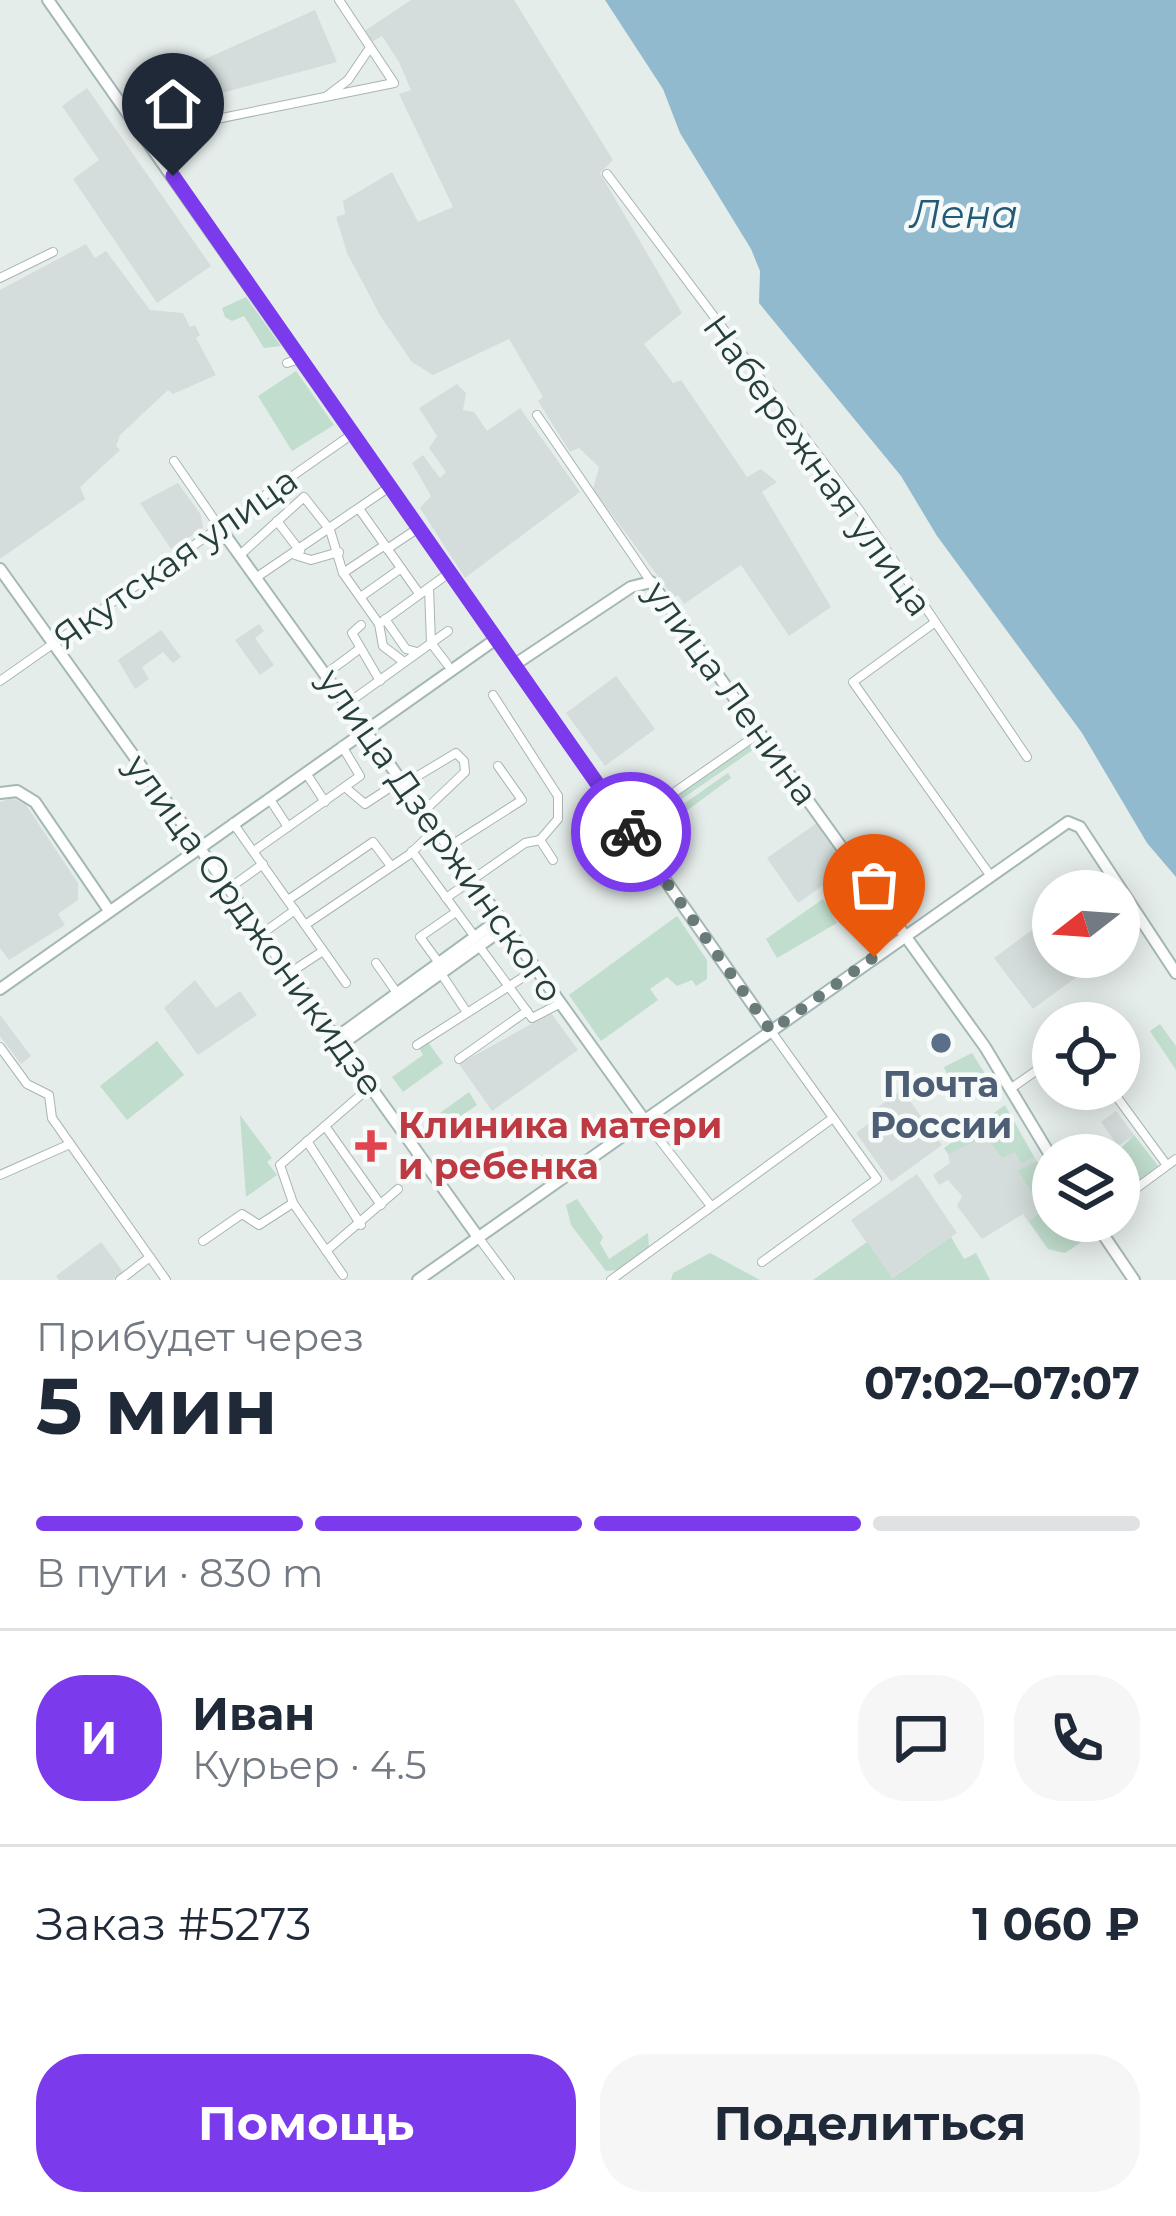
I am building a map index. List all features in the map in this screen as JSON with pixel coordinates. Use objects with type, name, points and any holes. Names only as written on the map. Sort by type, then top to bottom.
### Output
[{"type":"main road","points":[[48,0],[293,361],[449,573],[771,1031]]},
{"type":"main road","name":"улица Дзержинского","points":[[220,527],[645,1121]]},
{"type":"main road","name":"улица Орджоникидзе","points":[[0,569],[478,1237]]},
{"type":"main road","points":[[514,665],[631,587],[651,582]]},
{"type":"main road","name":"улица Ленина","points":[[651,582],[905,934],[1036,1134]]},
{"type":"main road","points":[[0,989],[496,639]]},
{"type":"main road","points":[[0,793],[23,793],[108,909]]},
{"type":"main road","points":[[418,1280],[1068,822],[1080,826],[1176,973]]},
{"type":"main road","points":[[339,1041],[397,993],[504,922]]},
{"type":"main road","points":[[339,1041],[438,968]]},
{"type":"main road","points":[[1108,1242],[1134,1280]]},
{"type":"street","points":[[141,135],[394,83],[339,0]]},
{"type":"street","points":[[322,100],[348,80],[369,49]]},
{"type":"street","name":"Набережная улица","points":[[607,174],[860,512],[1027,757]]},
{"type":"street","points":[[0,278],[53,252]]},
{"type":"street","name":"улица Ленина","points":[[537,415],[651,582]]},
{"type":"street","name":"Якутская улица","points":[[0,681],[350,435]]},
{"type":"street","name":"улица Дзержинского","points":[[174,461],[220,527]]},
{"type":"street","points":[[256,577],[388,488]]},
{"type":"street","points":[[240,555],[304,497],[330,530],[344,573],[406,649],[417,652]]},
{"type":"street","points":[[360,509],[418,592]]},
{"type":"street","points":[[277,521],[297,552],[311,560],[339,552]]},
{"type":"street","points":[[344,573],[417,529]]},
{"type":"street","points":[[362,596],[400,569]]},
{"type":"street","points":[[382,621],[449,573]]},
{"type":"street","points":[[429,588],[431,643],[447,664]]},
{"type":"street","points":[[382,621],[383,646],[404,662]]},
{"type":"street","points":[[934,622],[853,682],[990,874]]},
{"type":"street","points":[[361,625],[352,633],[380,681]]},
{"type":"street","points":[[348,703],[448,631]]},
{"type":"street","points":[[327,673],[358,650]]},
{"type":"street","points":[[446,898],[525,842],[540,840],[558,819],[558,796],[493,695]]},
{"type":"street","points":[[626,826],[760,732]]},
{"type":"street","points":[[254,851],[360,776],[342,746]]},
{"type":"street","points":[[346,788],[365,804],[455,753],[464,761],[465,772],[424,810]]},
{"type":"street","points":[[450,846],[522,800],[498,766]]},
{"type":"street","points":[[305,771],[325,802]]},
{"type":"street","points":[[268,797],[288,827]]},
{"type":"street","points":[[232,822],[346,983]]},
{"type":"street","points":[[305,925],[437,828]]},
{"type":"street","points":[[540,840],[553,860]]},
{"type":"street","points":[[288,900],[373,842],[391,866]]},
{"type":"street","points":[[412,850],[527,1011],[536,1020],[561,1003]]},
{"type":"street","points":[[231,887],[263,864]]},
{"type":"street","points":[[263,933],[295,910]]},
{"type":"street","points":[[457,912],[420,937],[466,1011]]},
{"type":"street","points":[[291,972],[323,951]]},
{"type":"street","points":[[376,963],[397,993]]},
{"type":"street","points":[[417,1045],[537,968]]},
{"type":"street","points":[[459,1059],[527,1011]]},
{"type":"street","points":[[762,1262],[877,1179],[771,1031]]},
{"type":"street","points":[[0,1047],[27,1084],[49,1095],[52,1118],[166,1280]]},
{"type":"street","points":[[1008,1090],[1032,1073]]},
{"type":"street","points":[[343,1275],[292,1203],[280,1165],[371,1086]]},
{"type":"street","points":[[1126,1110],[1166,1165]]},
{"type":"street","points":[[611,1280],[833,1118]]},
{"type":"street","name":"улица Дзержинского","points":[[645,1121],[711,1206]]},
{"type":"street","points":[[325,1126],[381,1205]]},
{"type":"street","points":[[308,1142],[361,1225]]},
{"type":"street","points":[[2,1171],[70,1144]]},
{"type":"street","points":[[1140,1185],[1176,1159]]},
{"type":"street","points":[[326,1251],[398,1189]]},
{"type":"street","points":[[203,1240],[242,1214],[259,1225],[292,1203]]},
{"type":"street","name":"улица Орджоникидзе","points":[[478,1237],[510,1280]]},
{"type":"street","points":[[120,1280],[150,1257]]},
{"type":"shaded area","points":[[411,0],[514,0],[613,160],[600,173],[682,313],[644,344],[673,383],[681,380],[747,477],[761,469],[777,482],[762,492],[831,607],[789,636],[741,565],[684,604],[678,595],[674,598],[593,489],[599,467],[579,448],[570,452],[538,401],[543,397],[509,339],[433,375],[412,362],[381,317],[347,253],[336,217],[345,214],[343,201],[392,172],[418,222],[453,207],[399,94],[411,90],[399,62],[382,36],[370,43],[363,32]]},
{"type":"shaded area","points":[[315,10],[337,62],[222,93],[203,60]]},
{"type":"shaded area","points":[[87,88],[211,266],[157,303],[73,179],[99,160],[62,106]]},
{"type":"shaded area","points":[[86,244],[95,258],[106,251],[150,310],[183,313],[190,327],[195,325],[200,335],[196,338],[216,375],[173,394],[168,390],[120,435],[116,446],[120,450],[80,487],[85,499],[0,559],[0,290]]},
{"type":"shaded area","points":[[457,384],[466,393],[463,410],[474,412],[487,431],[520,408],[580,492],[465,578],[420,508],[431,496],[412,463],[423,455],[440,478],[446,472],[429,448],[437,436],[419,408]]},
{"type":"shaded area","points":[[178,483],[201,515],[203,528],[171,549],[140,503]]},
{"type":"shaded area","points":[[259,624],[264,631],[255,638],[274,665],[260,675],[235,640]]},
{"type":"shaded area","points":[[161,630],[181,657],[173,663],[163,652],[142,667],[149,679],[135,689],[118,660]]},
{"type":"shaded area","points":[[616,676],[655,729],[605,766],[566,713]]},
{"type":"shaded area","points":[[12,798],[26,805],[78,883],[78,900],[58,914],[65,925],[9,960],[0,948],[0,802]]},
{"type":"shaded area","points":[[817,823],[849,867],[798,903],[767,858]]},
{"type":"shaded area","points":[[1032,930],[1032,978],[1075,978],[1043,1002],[1032,1002],[1032,1008],[994,958]]},
{"type":"shaded area","points":[[195,980],[216,1008],[240,991],[257,1015],[198,1055],[164,1008]]},
{"type":"shaded area","points":[[551,1013],[578,1050],[492,1111],[459,1064]]},
{"type":"shaded area","points":[[0,1015],[31,1056],[21,1064],[0,1036]]},
{"type":"shaded area","points":[[902,1090],[942,1145],[891,1182],[856,1133],[875,1119],[871,1112]]},
{"type":"shaded area","points":[[1116,1111],[1133,1134],[1110,1134],[1101,1122]]},
{"type":"shaded area","points":[[1009,1113],[1032,1153],[1032,1227],[1023,1214],[982,1239],[957,1206],[962,1196],[948,1180],[939,1185],[933,1175],[950,1163],[948,1154]]},
{"type":"shaded area","points":[[917,1174],[957,1233],[891,1278],[851,1220]]},
{"type":"shaded area","points":[[101,1242],[123,1272],[113,1280],[59,1280],[56,1276]]},
{"type":"shaded area","points":[[1043,1242],[1081,1242],[1065,1253],[1048,1249]]},
{"type":"green space","points":[[246,297],[281,346],[264,348],[244,316],[232,321],[225,317],[222,308]]},
{"type":"green space","points":[[296,371],[334,425],[292,451],[258,396]]},
{"type":"green space","points":[[755,738],[760,745],[644,825],[640,819]]},
{"type":"green space","points":[[728,773],[731,778],[651,837],[646,830]]},
{"type":"green space","points":[[823,899],[837,923],[777,958],[766,939]]},
{"type":"green space","points":[[677,916],[707,960],[707,979],[696,986],[692,980],[677,986],[667,977],[650,989],[658,1000],[601,1041],[569,995]]},
{"type":"green space","points":[[1160,1024],[1176,1046],[1176,1070],[1150,1031]]},
{"type":"green space","points":[[157,1041],[184,1075],[127,1120],[100,1086]]},
{"type":"green space","points":[[428,1042],[443,1063],[403,1092],[392,1077],[423,1055],[420,1049]]},
{"type":"green space","points":[[972,1053],[989,1080],[976,1089],[971,1081],[955,1091],[944,1067]]},
{"type":"green space","points":[[469,1092],[477,1105],[437,1132],[429,1121]]},
{"type":"green space","points":[[1005,1105],[1032,1158],[1021,1163],[1015,1152],[1002,1158],[986,1136],[948,1154],[944,1148]]},
{"type":"green space","points":[[240,1115],[272,1158],[267,1162],[277,1175],[246,1197]]},
{"type":"green space","points":[[1140,1143],[1159,1167],[1140,1181]]},
{"type":"green space","points":[[1032,1164],[1032,1192],[1018,1171]]},
{"type":"green space","points":[[577,1199],[603,1237],[600,1243],[609,1259],[648,1233],[649,1249],[618,1270],[606,1271],[571,1225],[566,1205]]},
{"type":"green space","points":[[951,1237],[964,1259],[976,1253],[990,1280],[813,1280],[867,1242],[892,1278]]},
{"type":"green space","points":[[1043,1242],[1081,1242],[1065,1253],[1048,1249]]},
{"type":"green space","points":[[710,1253],[760,1280],[671,1280],[673,1273]]},
{"type":"water","name":"Лена","points":[[605,0],[1176,0],[1176,877],[1147,843],[1082,733],[937,536],[901,476],[759,303],[760,271],[751,249],[680,133],[663,89]]},
{"type":"way so far","points":[[631,832],[771,1031],[874,957]]},
{"type":"place","name":"Почта России","points":[[941,1043]]},
{"type":"place","name":"Клиника матери и ребенка","points":[[371,1146]]},
{"type":"route","points":[[173,176],[631,832]]}]
